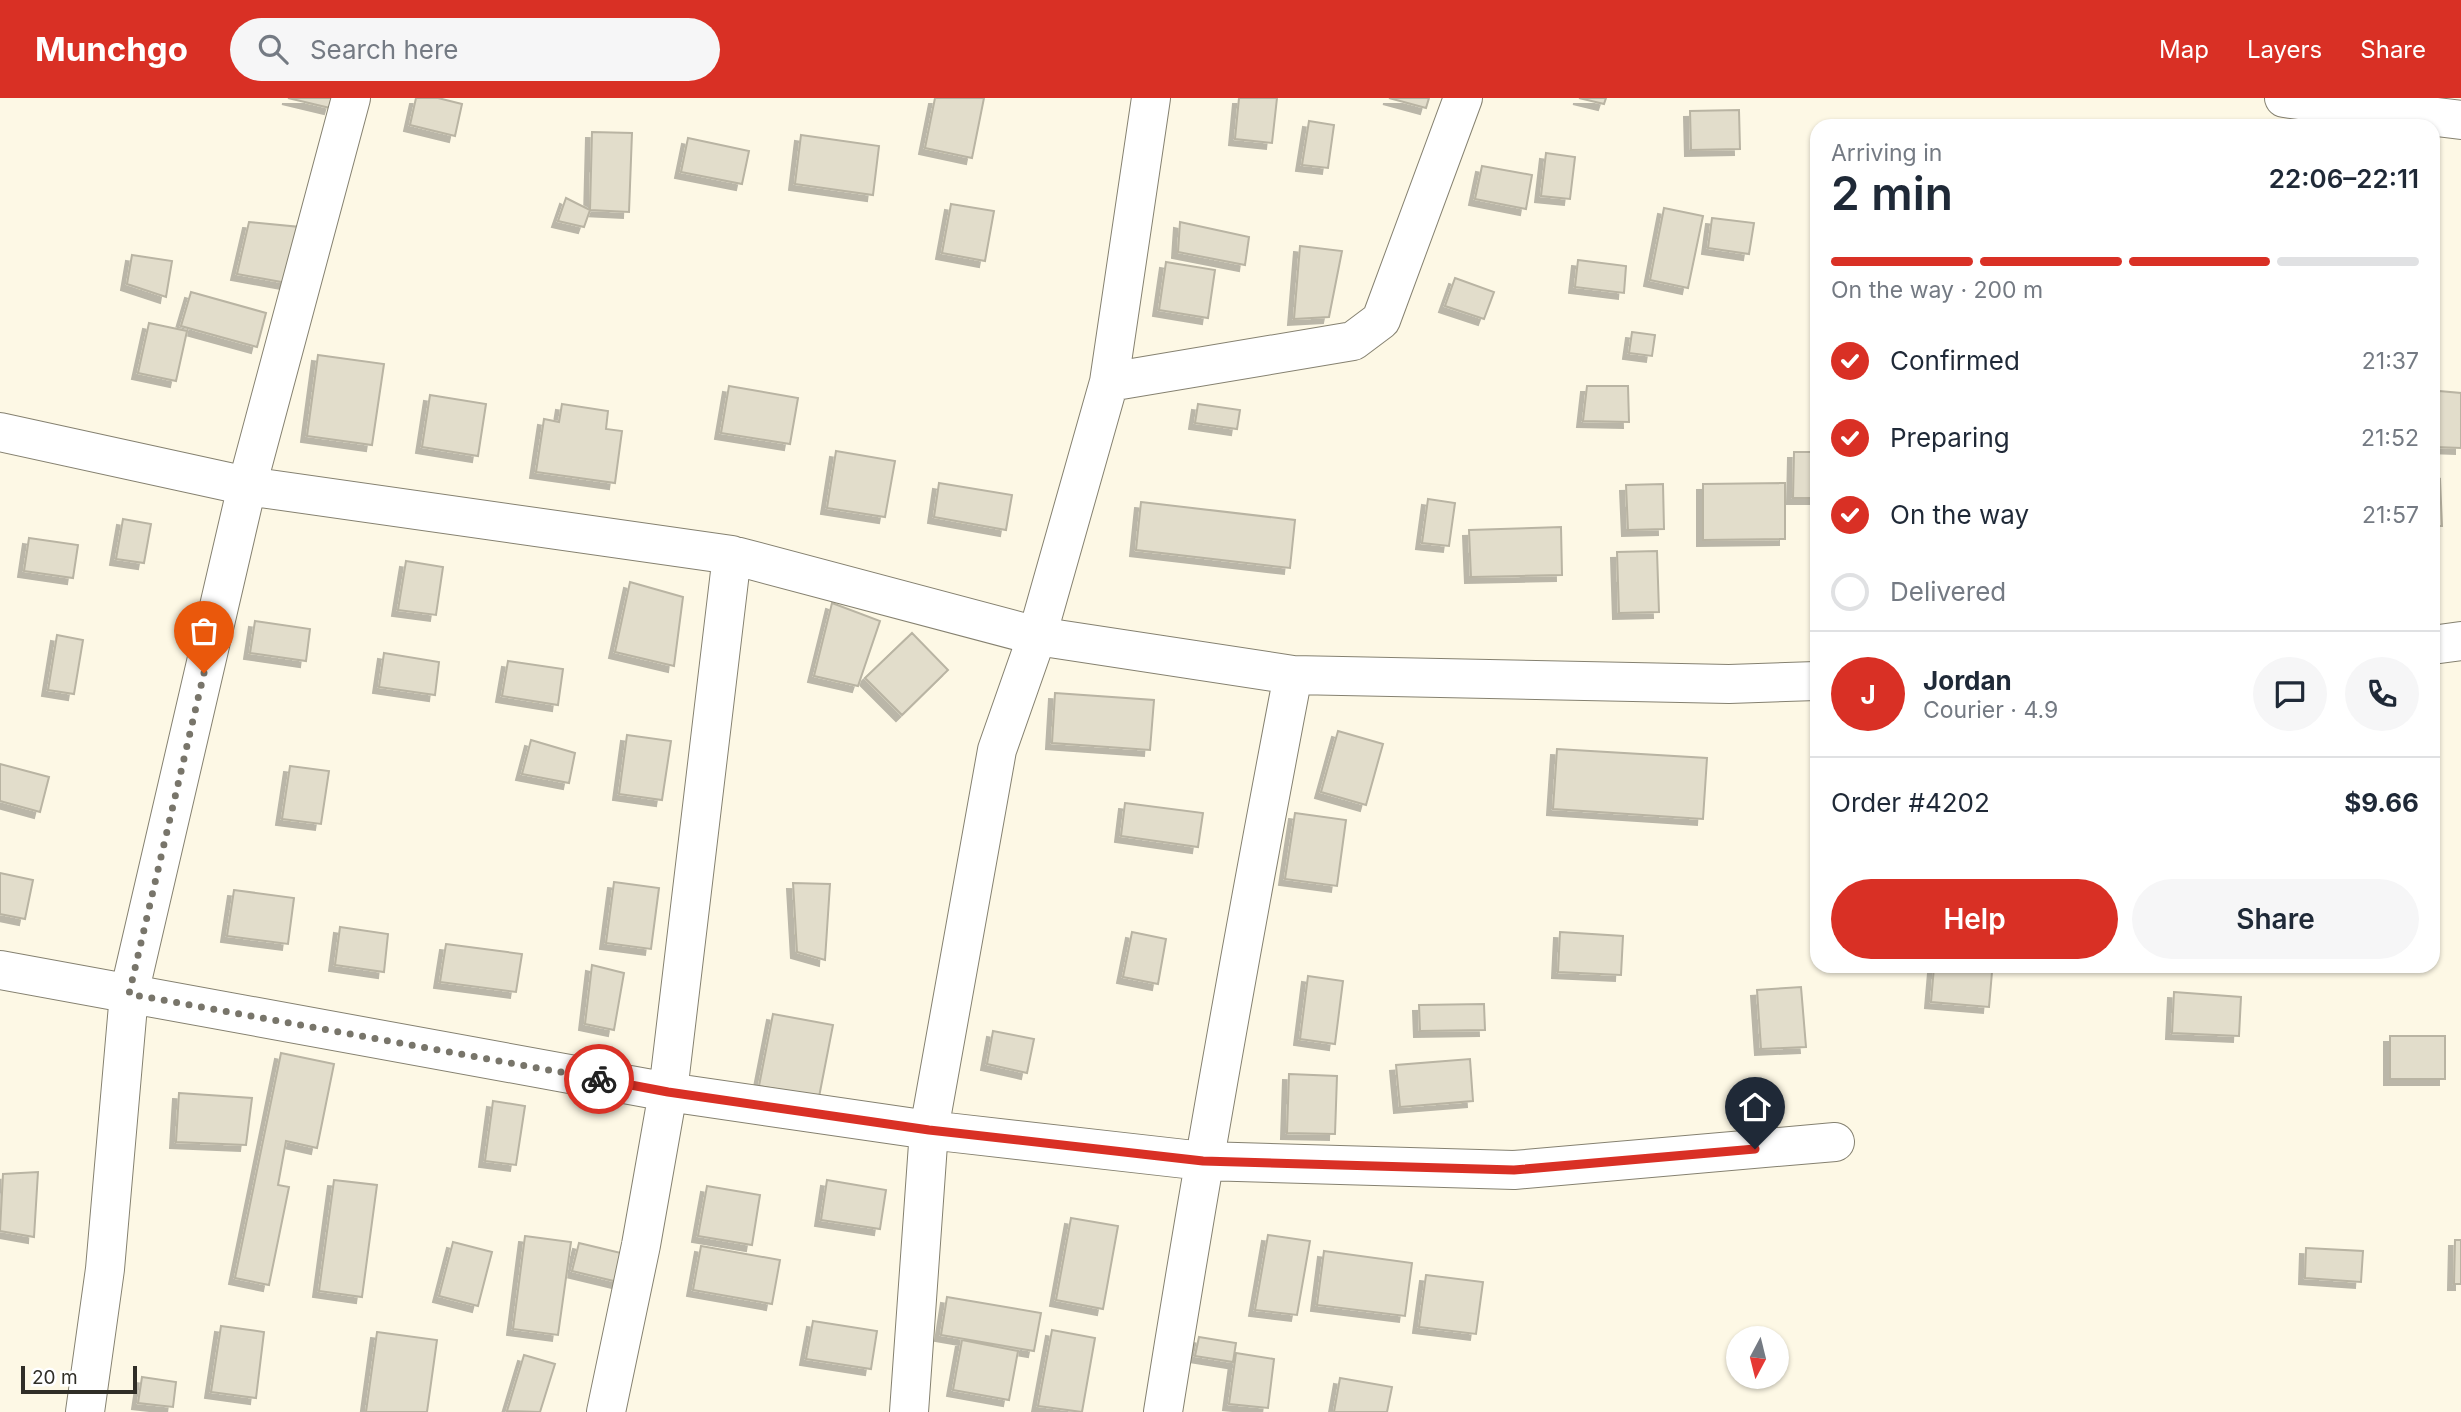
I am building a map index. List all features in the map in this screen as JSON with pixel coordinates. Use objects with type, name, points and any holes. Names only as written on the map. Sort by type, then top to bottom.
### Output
[{"type":"street","points":[[85,1412],[105,1269],[129,994],[247,486],[351,98]]},
{"type":"street","points":[[909,1412],[929,1130],[997,750],[1037,636],[1109,382],[1152,98]]},
{"type":"street","points":[[1109,382],[1353,341],[1381,320],[1463,98]]},
{"type":"street","points":[[2284,98],[2461,120]]},
{"type":"street","points":[[0,432],[247,486],[732,555],[1037,636],[1293,675],[1730,684],[1810,681]]},
{"type":"street","points":[[606,1412],[641,1245],[668,1092],[732,555]]},
{"type":"street","points":[[2440,644],[2461,641]]},
{"type":"street","points":[[1163,1412],[1203,1161],[1293,675]]},
{"type":"street","points":[[0,970],[668,1092],[929,1130],[1203,1161],[1514,1170],[1835,1142]]},
{"type":"building","points":[[288,98],[333,98],[330,108]]},
{"type":"building","points":[[416,98],[438,98],[462,104],[455,136],[410,125]]},
{"type":"building","points":[[935,98],[984,98],[972,158],[925,148]]},
{"type":"building","points":[[1239,98],[1277,98],[1272,143],[1235,139]]},
{"type":"building","points":[[1389,98],[1429,98],[1426,108]]},
{"type":"building","points":[[1579,98],[1606,98],[1604,104]]},
{"type":"building","points":[[1739,110],[1740,149],[1691,150],[1690,111]]},
{"type":"building","points":[[1309,121],[1334,125],[1328,168],[1302,165]]},
{"type":"building","points":[[592,132],[632,133],[629,212],[590,210]]},
{"type":"building","points":[[801,135],[879,146],[873,195],[795,184]]},
{"type":"building","points":[[688,138],[749,151],[742,184],[681,172]]},
{"type":"building","points":[[1546,153],[1575,157],[1570,199],[1541,196]]},
{"type":"building","points":[[1482,166],[1532,175],[1526,209],[1475,199]]},
{"type":"building","points":[[566,198],[590,210],[584,227],[558,221]]},
{"type":"building","points":[[951,204],[994,211],[985,261],[942,253]]},
{"type":"building","points":[[1664,208],[1703,216],[1688,288],[1650,280]]},
{"type":"building","points":[[1712,218],[1754,223],[1749,254],[1708,248]]},
{"type":"building","points":[[249,222],[300,227],[287,283],[237,274]]},
{"type":"building","points":[[1180,222],[1249,237],[1245,265],[1178,252]]},
{"type":"building","points":[[1300,246],[1342,251],[1329,317],[1294,319]]},
{"type":"building","points":[[132,255],[172,261],[166,297],[127,284]]},
{"type":"building","points":[[1578,260],[1626,266],[1624,293],[1575,287]]},
{"type":"building","points":[[1166,262],[1215,270],[1208,318],[1159,310]]},
{"type":"building","points":[[1455,278],[1494,292],[1484,319],[1445,306]]},
{"type":"building","points":[[191,292],[266,313],[257,347],[181,326]]},
{"type":"building","points":[[149,323],[187,331],[176,381],[138,373]]},
{"type":"building","points":[[1632,332],[1655,335],[1652,356],[1629,353]]},
{"type":"building","points":[[318,355],[384,364],[372,445],[307,436]]},
{"type":"building","points":[[729,386],[798,398],[790,444],[721,433]]},
{"type":"building","points":[[1587,386],[1628,386],[1629,422],[1583,421]]},
{"type":"building","points":[[2440,391],[2461,393],[2461,448],[2440,447]]},
{"type":"building","points":[[430,395],[486,404],[478,456],[422,447]]},
{"type":"building","points":[[562,404],[608,411],[606,429],[622,431],[615,483],[536,472],[544,419],[559,422]]},
{"type":"building","points":[[1198,404],[1240,410],[1237,429],[1195,423]]},
{"type":"building","points":[[836,451],[895,461],[885,517],[827,508]]},
{"type":"building","points":[[1794,452],[1810,452],[1810,498],[1793,498]]},
{"type":"building","points":[[2440,479],[2442,526],[2440,526]]},
{"type":"building","points":[[939,483],[1012,495],[1006,530],[934,517]]},
{"type":"building","points":[[1785,483],[1785,539],[1703,540],[1703,484]]},
{"type":"building","points":[[1663,484],[1664,529],[1628,530],[1626,485]]},
{"type":"building","points":[[1428,499],[1455,503],[1449,546],[1422,543]]},
{"type":"building","points":[[1141,502],[1295,520],[1290,568],[1136,550]]},
{"type":"building","points":[[123,519],[151,524],[144,563],[116,559]]},
{"type":"building","points":[[1561,527],[1562,575],[1471,577],[1469,530]]},
{"type":"building","points":[[29,538],[78,545],[73,578],[24,571]]},
{"type":"building","points":[[1657,551],[1659,612],[1619,613],[1617,552]]},
{"type":"building","points":[[406,561],[443,567],[436,615],[398,610]]},
{"type":"building","points":[[630,582],[683,597],[674,666],[615,652]]},
{"type":"building","points":[[832,603],[880,621],[858,686],[814,676]]},
{"type":"building","points":[[255,621],[310,629],[306,661],[250,653]]},
{"type":"building","points":[[912,633],[948,670],[902,715],[865,678]]},
{"type":"building","points":[[57,635],[83,640],[74,694],[48,690]]},
{"type":"building","points":[[384,653],[439,662],[435,695],[379,687]]},
{"type":"building","points":[[508,661],[563,669],[558,705],[502,696]]},
{"type":"building","points":[[1055,693],[1154,700],[1150,750],[1052,743]]},
{"type":"building","points":[[1338,731],[1383,744],[1366,805],[1321,792]]},
{"type":"building","points":[[627,735],[671,741],[662,800],[619,794]]},
{"type":"building","points":[[531,740],[575,753],[569,783],[522,774]]},
{"type":"building","points":[[1557,749],[1707,758],[1703,819],[1553,809]]},
{"type":"building","points":[[0,764],[49,777],[40,812],[0,801]]},
{"type":"building","points":[[290,766],[329,771],[321,824],[282,819]]},
{"type":"building","points":[[1125,803],[1203,813],[1198,847],[1121,836]]},
{"type":"building","points":[[1295,813],[1346,820],[1337,886],[1285,879]]},
{"type":"building","points":[[0,873],[33,880],[25,919],[0,914]]},
{"type":"building","points":[[614,882],[659,888],[651,949],[606,943]]},
{"type":"building","points":[[793,883],[830,884],[825,960],[797,952]]},
{"type":"building","points":[[234,890],[294,898],[288,944],[227,936]]},
{"type":"building","points":[[340,927],[388,934],[384,972],[335,965]]},
{"type":"building","points":[[1132,932],[1166,939],[1158,984],[1123,977]]},
{"type":"building","points":[[1560,932],[1623,936],[1621,975],[1558,972]]},
{"type":"building","points":[[446,944],[522,954],[516,992],[440,982]]},
{"type":"building","points":[[592,965],[624,973],[614,1030],[585,1024]]},
{"type":"building","points":[[1933,973],[1992,973],[1989,1007],[1931,1002]]},
{"type":"building","points":[[1308,976],[1343,981],[1335,1044],[1300,1039]]},
{"type":"building","points":[[1801,987],[1806,1047],[1761,1049],[1757,990]]},
{"type":"building","points":[[2174,992],[2241,997],[2239,1036],[2172,1033]]},
{"type":"building","points":[[1484,1004],[1485,1030],[1420,1031],[1419,1005]]},
{"type":"building","points":[[773,1014],[833,1025],[819,1097],[759,1086]]},
{"type":"building","points":[[993,1031],[1034,1039],[1027,1073],[987,1064]]},
{"type":"building","points":[[2390,1036],[2445,1036],[2445,1079],[2390,1079]]},
{"type":"building","points":[[281,1053],[334,1064],[317,1148],[286,1141],[278,1185],[289,1187],[269,1285],[235,1278]]},
{"type":"building","points":[[1470,1059],[1473,1101],[1400,1107],[1396,1065]]},
{"type":"building","points":[[1289,1074],[1337,1076],[1335,1134],[1287,1133]]},
{"type":"building","points":[[179,1093],[252,1098],[246,1145],[176,1142]]},
{"type":"building","points":[[493,1101],[525,1106],[516,1165],[485,1161]]},
{"type":"building","points":[[38,1172],[34,1237],[0,1231],[3,1174]]},
{"type":"building","points":[[334,1180],[377,1185],[362,1297],[319,1291]]},
{"type":"building","points":[[827,1180],[886,1190],[880,1229],[821,1220]]},
{"type":"building","points":[[707,1186],[760,1195],[752,1245],[698,1236]]},
{"type":"building","points":[[1071,1218],[1118,1226],[1103,1309],[1056,1300]]},
{"type":"building","points":[[1268,1235],[1310,1241],[1297,1315],[1255,1310]]},
{"type":"building","points":[[525,1236],[571,1242],[558,1335],[513,1329]]},
{"type":"building","points":[[2455,1240],[2461,1240],[2461,1284],[2454,1284]]},
{"type":"building","points":[[453,1242],[492,1252],[478,1306],[439,1296]]},
{"type":"building","points":[[579,1243],[625,1254],[618,1282],[572,1271]]},
{"type":"building","points":[[701,1246],[780,1260],[772,1304],[693,1290]]},
{"type":"building","points":[[2306,1248],[2363,1251],[2361,1282],[2305,1278]]},
{"type":"building","points":[[1324,1251],[1412,1263],[1405,1316],[1317,1305]]},
{"type":"building","points":[[1426,1275],[1483,1282],[1476,1334],[1419,1327]]},
{"type":"building","points":[[947,1297],[1041,1313],[1034,1351],[941,1335]]},
{"type":"building","points":[[813,1321],[877,1331],[871,1369],[806,1359]]},
{"type":"building","points":[[221,1326],[264,1332],[256,1398],[211,1392]]},
{"type":"building","points":[[1052,1330],[1095,1338],[1082,1412],[1038,1406]]},
{"type":"building","points":[[377,1332],[437,1340],[427,1412],[366,1412]]},
{"type":"building","points":[[1199,1337],[1236,1343],[1233,1362],[1195,1356]]},
{"type":"building","points":[[962,1340],[1018,1351],[1009,1400],[953,1390]]},
{"type":"building","points":[[1236,1353],[1274,1359],[1268,1408],[1229,1404]]},
{"type":"building","points":[[524,1355],[555,1364],[540,1412],[507,1411]]},
{"type":"building","points":[[142,1377],[176,1382],[173,1407],[138,1403]]},
{"type":"building","points":[[1340,1378],[1392,1387],[1387,1412],[1334,1412]]},
{"type":"way so far","points":[[204,673],[129,994],[599,1079]]},
{"type":"route","points":[[599,1079],[668,1092],[929,1130],[1203,1161],[1514,1170],[1755,1149]]}]
